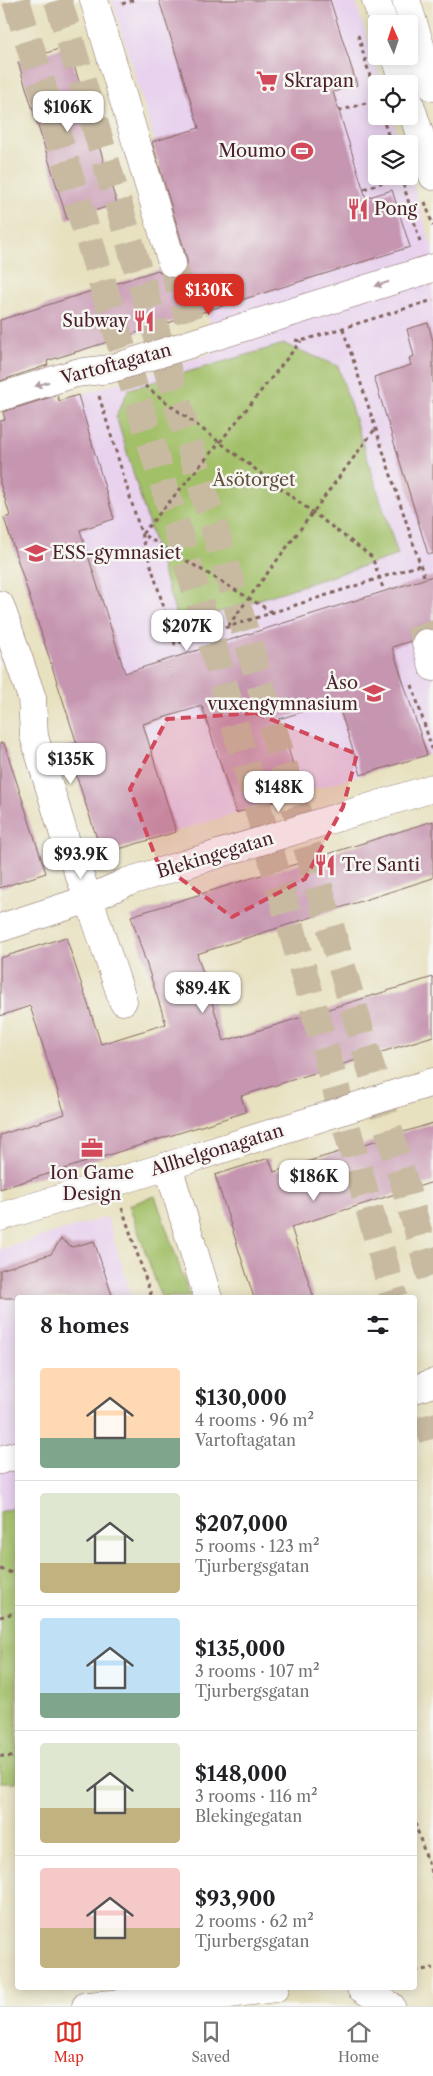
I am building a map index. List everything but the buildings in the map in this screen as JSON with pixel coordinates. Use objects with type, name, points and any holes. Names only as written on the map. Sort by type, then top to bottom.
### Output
[{"type":"street","points":[[94,0],[172,263]]},
{"type":"street","points":[[376,0],[381,15]]},
{"type":"street","points":[[406,0],[433,87]]},
{"type":"street","points":[[417,125],[433,176]]},
{"type":"street","name":"Vartoftagatan","points":[[0,397],[76,373],[110,369],[193,331],[431,269]]},
{"type":"street","points":[[0,605],[32,698],[34,736],[67,846],[89,899],[123,1001]]},
{"type":"street","name":"Blekingegatan","points":[[0,928],[89,899],[127,882],[433,788]]},
{"type":"street","name":"Allhelgonagatan","points":[[0,1217],[433,1082]]},
{"type":"street","points":[[168,1166],[207,1295]]},
{"type":"street","points":[[417,1388],[433,1383]]},
{"type":"street","points":[[0,1460],[15,1456]]},
{"type":"street","points":[[86,2006],[215,1996],[260,1990]]},
{"type":"street","points":[[364,1990],[391,2006]]},
{"type":"path","points":[[355,27],[369,75]]},
{"type":"path","points":[[340,111],[368,102]]},
{"type":"path","points":[[364,189],[375,185]]},
{"type":"path","points":[[404,185],[431,269]]},
{"type":"path","points":[[142,534],[220,442],[301,341],[433,300]]},
{"type":"path","points":[[343,329],[424,576]]},
{"type":"path","points":[[138,381],[372,558],[383,588]]},
{"type":"path","points":[[98,393],[176,644],[420,565]]},
{"type":"path","points":[[228,626],[250,599],[375,428]]},
{"type":"path","points":[[142,534],[273,612]]},
{"type":"path","points":[[423,664],[433,752]]},
{"type":"path","points":[[114,1182],[151,1295]]},
{"type":"path","points":[[0,1569],[15,1574]]},
{"type":"path","points":[[0,1617],[15,1613]]},
{"type":"path","points":[[0,1756],[15,1756]]},
{"type":"path","points":[[417,1829],[433,1878]]},
{"type":"path","points":[[417,1971],[433,1968]]},
{"type":"highlighted area","points":[[255,713],[357,754],[343,807],[305,879],[232,917],[157,861],[130,789],[167,719]]},
{"type":"shaded area","points":[[112,0],[355,0],[368,40],[368,65],[376,65],[379,75],[368,75],[368,125],[395,125],[397,135],[368,135],[368,185],[413,185],[433,249],[433,753],[102,854],[67,747],[76,743],[4,518],[10,516],[0,483],[0,421],[5,419],[3,412],[57,396],[60,401],[219,351]]},
{"type":"shaded area","points":[[107,1217],[131,1295],[15,1295],[15,1508],[0,1512],[0,1249]]},
{"type":"green space","name":"Åsötorget","points":[[284,344],[338,366],[398,555],[179,625],[116,416],[129,389]]},
{"type":"green space","points":[[155,1196],[189,1295],[160,1295],[129,1205]]},
{"type":"green space","points":[[15,1508],[15,1782],[0,1782],[0,1512]]},
{"type":"tunnel","points":[[16,0],[215,653],[393,1295]]},
{"type":"tunnel","points":[[58,0],[249,645],[433,1283]]},
{"type":"tunnel","points":[[172,263],[189,320]]},
{"type":"tunnel","points":[[420,624],[426,643]]},
{"type":"tunnel","points":[[417,1381],[433,1439]]},
{"type":"place","name":"Skrapan","points":[[267,81]]},
{"type":"place","name":"Moumo","points":[[302,151]]},
{"type":"place","name":"Pong","points":[[358,209]]},
{"type":"place","name":"Subway","points":[[144,321]]},
{"type":"place","name":"ESS-gymnasiet","points":[[36,553]]},
{"type":"place","name":"Åso vuxengymnasium","points":[[374,693]]},
{"type":"place","name":"Tre Santi","points":[[325,865]]},
{"type":"place","name":"Ion Game Design","points":[[92,1148]]}]
